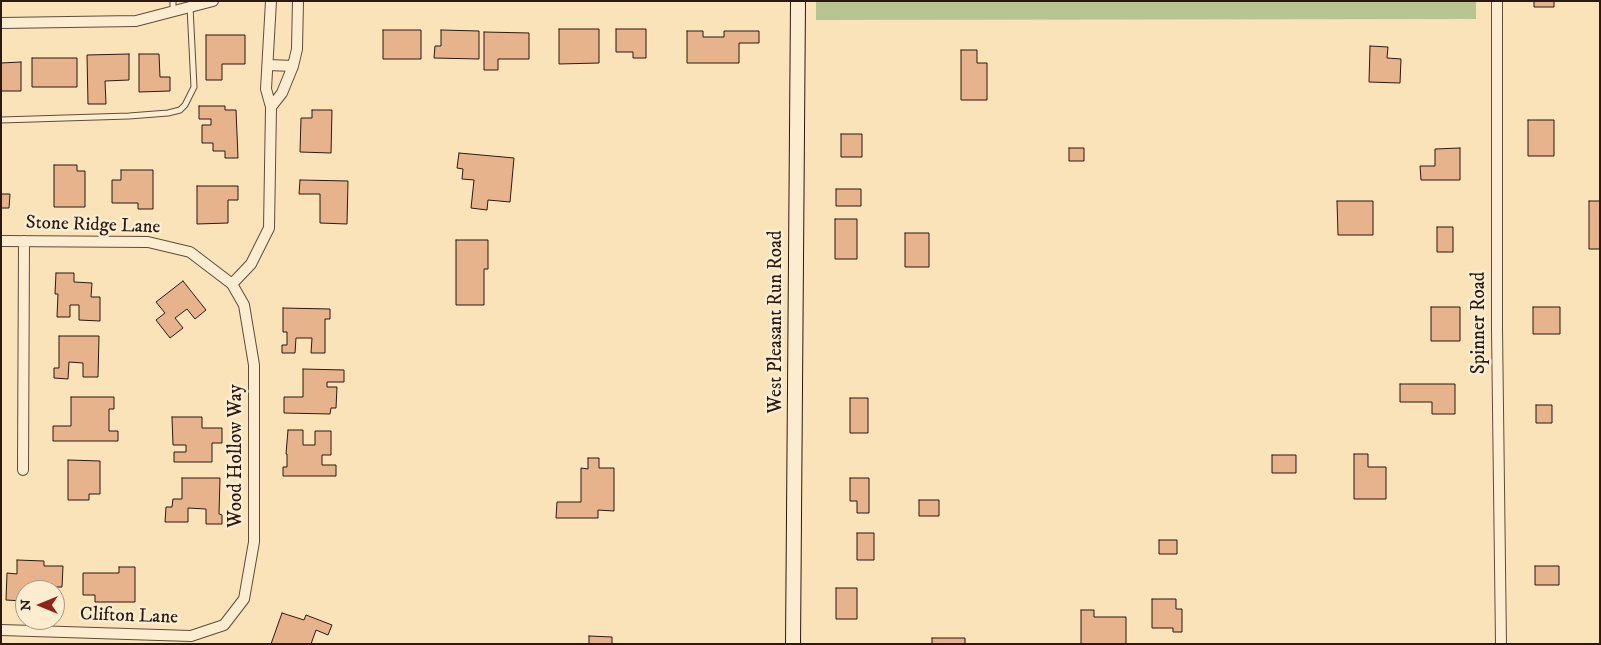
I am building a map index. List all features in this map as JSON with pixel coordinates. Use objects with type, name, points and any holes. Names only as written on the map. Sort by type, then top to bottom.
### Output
[{"type":"main road","name":"West Pleasant Run Road","points":[[793,644],[798,1]]},
{"type":"street","points":[[1,23],[136,21],[173,13],[190,6],[213,1]]},
{"type":"street","points":[[232,284],[251,264],[269,228],[271,107],[266,89],[271,1]]},
{"type":"street","points":[[271,107],[282,93],[293,66],[297,49],[298,1]]},
{"type":"street","name":"Spinner Road","points":[[1497,1],[1497,329],[1501,644]]},
{"type":"street","points":[[268,64],[293,66]]},
{"type":"street","name":"Stone Ridge Lane","points":[[1,241],[148,242],[190,252],[232,284]]},
{"type":"street","points":[[23,470],[24,241]]},
{"type":"street","name":"Wood Hollow Way","points":[[224,624],[244,598],[254,542],[254,364],[244,305],[232,284]]},
{"type":"street","name":"Clifton Lane","points":[[1,630],[192,636],[224,624]]},
{"type":"lane","points":[[173,1],[173,13]]},
{"type":"lane","points":[[1,120],[168,114],[180,110],[185,105],[194,87],[190,6]]},
{"type":"green space","points":[[816,1],[1476,1],[1476,19],[816,20]]},
{"type":"building","points":[[1534,1],[1554,1],[1554,7],[1534,7]]},
{"type":"building","points":[[559,29],[599,29],[599,63],[559,64]]},
{"type":"building","points":[[616,29],[646,29],[646,58],[633,58],[633,52],[616,52]]},
{"type":"building","points":[[383,30],[421,30],[421,59],[383,59]]},
{"type":"building","points":[[441,30],[479,31],[479,59],[434,58],[435,46],[441,46]]},
{"type":"building","points":[[687,31],[703,31],[703,37],[724,37],[724,31],[759,31],[759,43],[739,43],[739,63],[687,63]]},
{"type":"building","points":[[484,32],[529,33],[529,59],[498,59],[498,70],[484,70]]},
{"type":"building","points":[[206,35],[245,35],[245,64],[222,64],[222,80],[206,80]]},
{"type":"building","points":[[1370,46],[1388,47],[1387,58],[1401,59],[1400,83],[1369,82]]},
{"type":"building","points":[[961,50],[977,50],[977,63],[987,63],[987,100],[961,100]]},
{"type":"building","points":[[129,54],[129,80],[105,81],[106,104],[88,104],[87,55]]},
{"type":"building","points":[[139,54],[159,54],[160,77],[170,77],[170,91],[139,92]]},
{"type":"building","points":[[32,58],[77,58],[77,87],[32,87]]},
{"type":"building","points":[[21,62],[21,91],[1,91],[1,63]]},
{"type":"building","points":[[199,106],[225,106],[225,110],[236,110],[238,158],[225,158],[225,151],[213,151],[213,143],[202,143],[202,125],[211,125],[211,119],[199,119]]},
{"type":"building","points":[[312,110],[332,110],[331,153],[300,152],[301,118],[312,118]]},
{"type":"building","points":[[1528,120],[1554,120],[1554,156],[1528,156]]},
{"type":"building","points":[[841,134],[862,134],[862,157],[841,157]]},
{"type":"building","points":[[1069,148],[1084,148],[1084,161],[1069,161]]},
{"type":"building","points":[[1460,148],[1460,180],[1421,180],[1420,166],[1435,166],[1435,149]]},
{"type":"building","points":[[459,153],[514,158],[510,202],[488,200],[487,210],[471,208],[474,180],[462,179],[463,169],[457,168]]},
{"type":"building","points":[[54,165],[77,165],[77,171],[85,171],[85,207],[54,207]]},
{"type":"building","points":[[121,170],[153,170],[153,209],[138,209],[138,203],[112,203],[112,180],[121,180]]},
{"type":"building","points":[[300,180],[348,181],[347,224],[320,223],[320,194],[299,194]]},
{"type":"building","points":[[197,186],[238,186],[238,200],[228,200],[228,223],[197,224]]},
{"type":"building","points":[[836,189],[861,189],[861,206],[836,206]]},
{"type":"building","points":[[1,194],[10,194],[9,208],[1,208]]},
{"type":"building","points":[[1337,201],[1373,201],[1373,235],[1338,235]]},
{"type":"building","points":[[1589,201],[1600,201],[1600,249],[1589,249]]},
{"type":"building","points":[[835,219],[857,219],[857,259],[835,259]]},
{"type":"building","points":[[1437,227],[1453,227],[1453,252],[1437,252]]},
{"type":"building","points":[[905,233],[929,233],[929,267],[905,267]]},
{"type":"building","points":[[456,240],[488,240],[488,269],[484,269],[484,305],[456,305]]},
{"type":"building","points":[[56,273],[74,273],[74,282],[92,283],[91,297],[100,297],[100,321],[79,320],[79,305],[70,305],[70,317],[57,317],[58,294],[55,294]]},
{"type":"building","points":[[183,281],[206,310],[195,319],[187,309],[175,318],[183,328],[170,338],[156,320],[165,313],[156,302]]},
{"type":"building","points":[[1431,307],[1460,307],[1460,341],[1431,341]]},
{"type":"building","points":[[1533,307],[1560,307],[1560,334],[1533,334]]},
{"type":"building","points":[[283,308],[330,309],[330,319],[325,319],[325,353],[311,353],[312,338],[296,338],[295,353],[282,353],[282,345],[287,345],[287,332],[283,332]]},
{"type":"building","points":[[59,336],[99,336],[98,377],[83,377],[83,363],[69,362],[68,379],[54,378],[54,368],[59,368]]},
{"type":"building","points":[[303,369],[344,370],[344,382],[327,382],[327,387],[337,387],[336,408],[331,408],[330,414],[284,413],[284,397],[303,397]]},
{"type":"building","points":[[1400,384],[1455,384],[1455,414],[1432,414],[1432,402],[1400,402]]},
{"type":"building","points":[[71,397],[114,397],[114,409],[109,409],[109,431],[118,431],[118,441],[53,441],[53,426],[71,426]]},
{"type":"building","points":[[850,398],[868,398],[868,433],[850,433]]},
{"type":"building","points":[[1536,405],[1552,405],[1552,423],[1536,423]]},
{"type":"building","points":[[172,417],[202,417],[202,428],[222,428],[222,443],[212,443],[212,462],[174,462],[174,452],[186,452],[186,445],[173,445]]},
{"type":"building","points":[[288,430],[303,430],[303,445],[315,445],[315,431],[331,431],[331,455],[322,455],[322,465],[336,465],[336,476],[283,476],[283,467],[287,467]]},
{"type":"building","points":[[1354,454],[1368,454],[1368,467],[1386,467],[1386,499],[1354,499]]},
{"type":"building","points":[[1272,455],[1296,455],[1296,473],[1272,473]]},
{"type":"building","points":[[588,458],[599,458],[599,468],[614,468],[614,511],[598,510],[598,518],[556,518],[557,502],[581,502],[581,468],[588,469]]},
{"type":"building","points":[[68,460],[100,461],[100,494],[89,494],[89,500],[68,500]]},
{"type":"building","points":[[182,478],[220,478],[219,514],[222,515],[222,524],[206,524],[206,509],[188,508],[188,522],[165,522],[166,507],[172,507],[173,499],[182,499]]},
{"type":"building","points":[[850,478],[869,478],[869,513],[857,513],[857,501],[850,501]]},
{"type":"building","points":[[919,500],[939,500],[939,516],[919,516]]},
{"type":"building","points":[[857,533],[874,533],[874,560],[857,560]]},
{"type":"building","points":[[1159,540],[1177,540],[1177,554],[1159,554]]},
{"type":"building","points":[[17,560],[44,561],[44,566],[63,566],[62,580],[15,580],[15,601],[6,600],[7,573],[17,574]]},
{"type":"building","points":[[1535,566],[1559,566],[1559,585],[1535,585]]},
{"type":"building","points":[[119,567],[135,567],[135,602],[95,602],[95,595],[83,595],[83,573],[119,573]]},
{"type":"building","points":[[836,588],[857,588],[857,619],[836,619]]},
{"type":"building","points":[[1152,599],[1176,599],[1176,609],[1182,609],[1182,632],[1173,632],[1173,628],[1152,628]]},
{"type":"building","points":[[1081,610],[1094,610],[1094,617],[1126,617],[1126,644],[1081,644]]},
{"type":"building","points":[[282,613],[304,620],[306,615],[332,625],[328,635],[316,630],[311,644],[271,644]]},
{"type":"building","points":[[589,636],[612,637],[612,644],[589,644]]},
{"type":"building","points":[[932,638],[965,638],[965,644],[932,644]]}]
